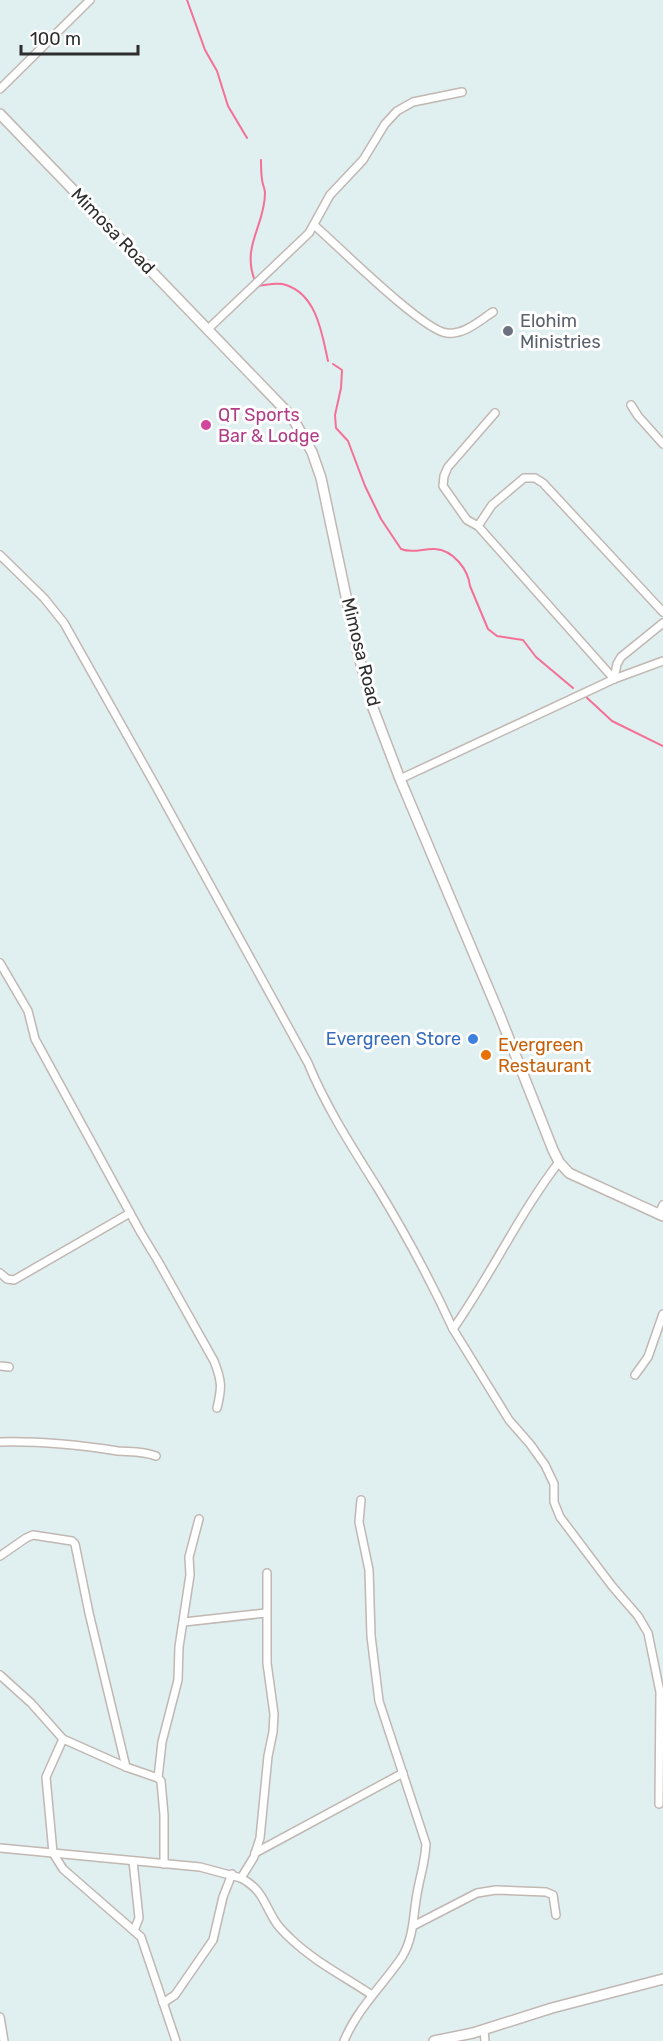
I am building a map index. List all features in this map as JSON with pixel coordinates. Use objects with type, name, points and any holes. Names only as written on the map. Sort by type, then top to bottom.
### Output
[{"type":"street","points":[[0,89],[90,0]]},
{"type":"street","points":[[208,329],[289,254],[314,225],[330,195],[363,160],[385,124],[397,111],[413,102],[462,92]]},
{"type":"street","name":"Mimosa Road","points":[[0,114],[292,417],[312,453],[328,504],[365,681],[400,779],[559,1162]]},
{"type":"street","points":[[314,225],[407,308],[439,331],[448,334],[463,331],[493,312]]},
{"type":"street","points":[[631,405],[663,444]]},
{"type":"street","points":[[495,413],[448,467],[443,486],[467,520],[478,526],[614,679]]},
{"type":"street","points":[[478,526],[492,505],[524,478],[535,478],[543,483],[663,612]]},
{"type":"street","points":[[0,555],[44,598],[64,623],[308,1063],[318,1087],[415,1255],[453,1329],[509,1420],[545,1465],[554,1484],[554,1502],[560,1517],[612,1586],[638,1616],[648,1633],[660,1692],[659,1804]]},
{"type":"street","points":[[614,679],[621,657],[663,623]]},
{"type":"street","points":[[400,779],[614,679],[663,661]]},
{"type":"street","points":[[0,963],[28,1011],[35,1039],[213,1361],[222,1389],[217,1408]]},
{"type":"street","points":[[453,1329],[478,1293],[544,1182],[559,1162],[569,1173],[662,1212]]},
{"type":"street","points":[[0,1273],[11,1281],[14,1280],[130,1213]]},
{"type":"street","points":[[635,1375],[648,1357],[663,1314]]},
{"type":"street","points":[[0,1366],[9,1367]]},
{"type":"street","points":[[0,1442],[75,1444],[123,1451],[140,1451],[156,1456]]},
{"type":"street","points":[[344,2041],[372,1995],[402,1957],[410,1940],[417,1894],[425,1864],[426,1844],[379,1701],[369,1618],[369,1570],[360,1522],[361,1500]]},
{"type":"street","points":[[158,1778],[162,1742],[178,1680],[179,1647],[190,1575],[189,1557],[199,1519]]},
{"type":"street","points":[[0,1556],[33,1535],[72,1541],[75,1544],[126,1767]]},
{"type":"street","points":[[241,1878],[255,1853],[260,1838],[268,1756],[274,1724],[267,1663],[267,1573]]},
{"type":"street","points":[[184,1622],[267,1613]]},
{"type":"street","points":[[0,1675],[31,1703],[63,1739],[161,1781],[164,1864]]},
{"type":"street","points":[[63,1739],[46,1777],[53,1853],[63,1869],[141,1937],[176,2041]]},
{"type":"street","points":[[255,1853],[403,1773]]},
{"type":"street","points":[[0,1848],[164,1864],[232,1874],[256,1887],[277,1924],[294,1942],[372,1995]]},
{"type":"street","points":[[133,1861],[139,1918],[134,1931]]},
{"type":"street","points":[[163,2003],[175,1995],[213,1940],[223,1897],[232,1874]]},
{"type":"street","points":[[413,1926],[466,1897],[496,1890],[534,1891],[553,1895],[556,1915]]},
{"type":"street","points":[[434,2041],[484,2030],[552,2008],[663,1979]]},
{"type":"street","points":[[0,2017],[4,2041]]},
{"type":"street","points":[[484,2030],[485,2041]]},
{"type":"waterway","points":[[187,0],[205,50],[217,71],[228,106],[247,138]]},
{"type":"waterway","points":[[255,281],[251,269],[252,246],[264,205],[265,193],[261,160]]},
{"type":"waterway","points":[[258,286],[283,284],[305,297],[320,328],[328,361]]},
{"type":"waterway","points":[[333,364],[342,370],[335,415],[336,428],[348,441],[365,486],[381,519],[401,549],[442,550],[453,557],[466,573],[488,629],[497,636],[523,640],[536,657],[573,688]]},
{"type":"waterway","points":[[585,696],[612,721],[663,746]]},
{"type":"place","name":"Elohim Ministries","points":[[508,331]]},
{"type":"place","name":"QT Sports Bar & Lodge","points":[[206,425]]},
{"type":"place","name":"Evergreen Store","points":[[473,1039]]},
{"type":"place","name":"Evergreen Restaurant","points":[[486,1055]]}]
